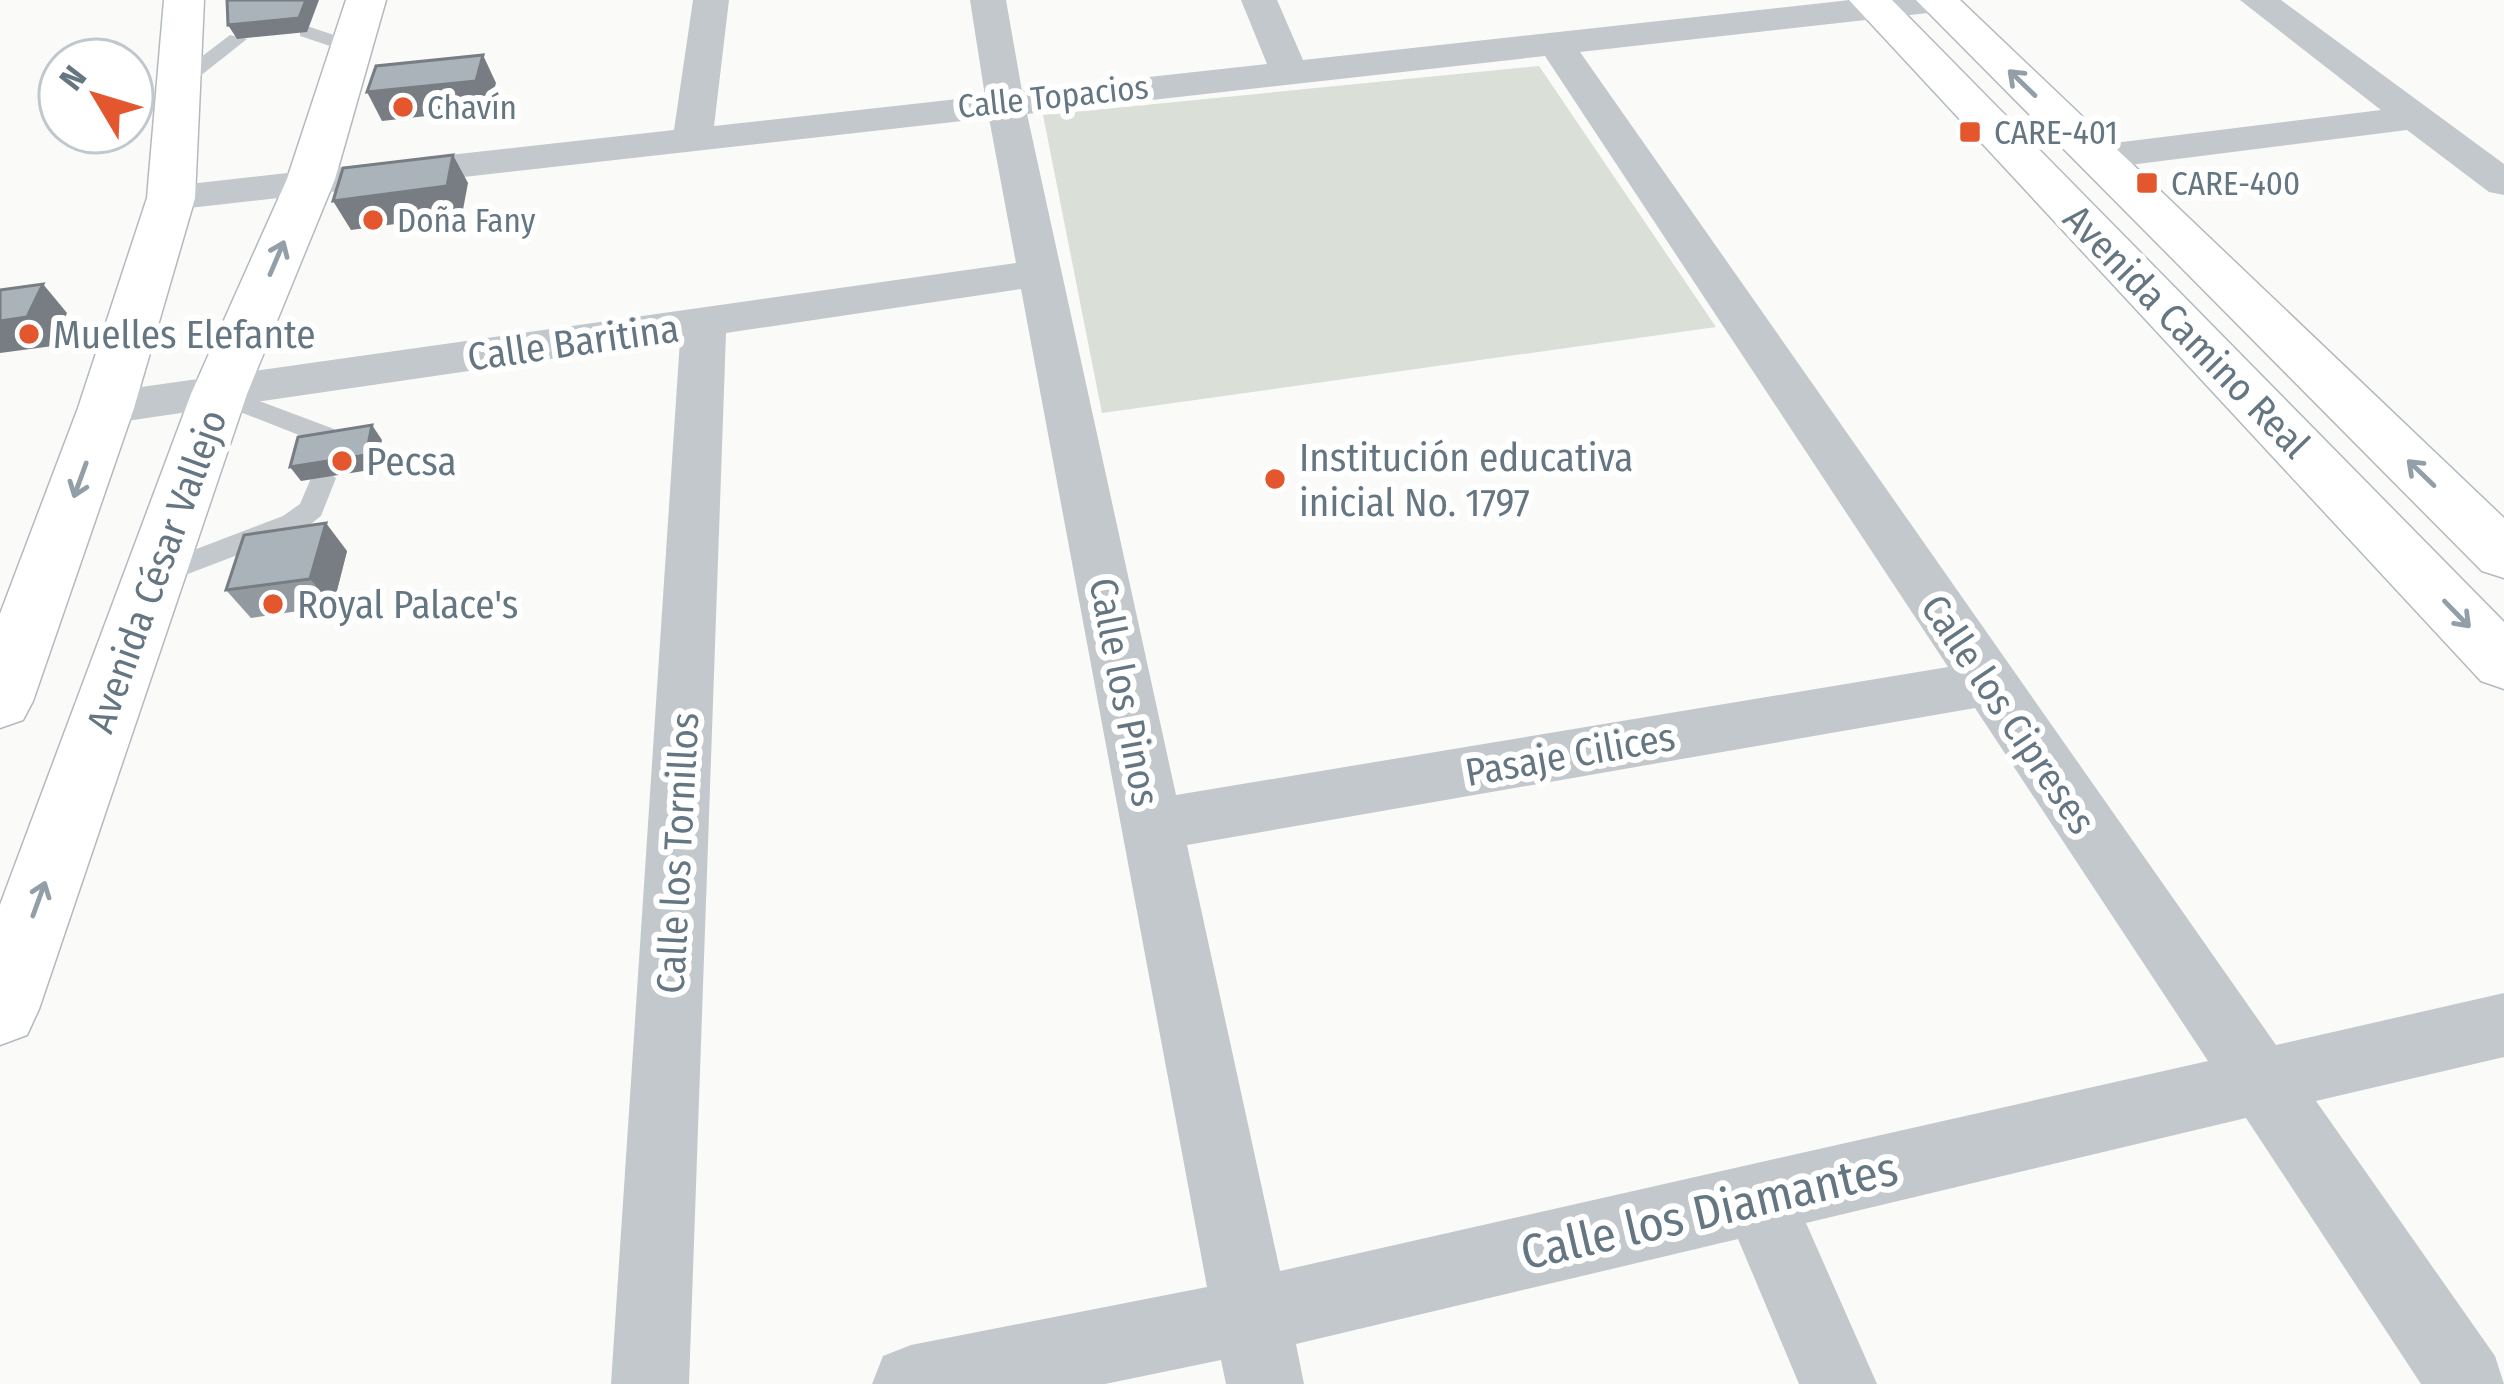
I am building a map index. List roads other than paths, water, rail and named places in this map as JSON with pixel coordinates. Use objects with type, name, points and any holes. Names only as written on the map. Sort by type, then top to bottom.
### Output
[{"type":"main road","points":[[0,701],[106,408],[171,198],[184,0]]},
{"type":"main road","name":"Avenida Camino Real","points":[[1936,1],[2504,555]]},
{"type":"main road","name":"Avenida Camino Real","points":[[1873,4],[2504,663]]},
{"type":"main road","name":"Avenida César Vallejo","points":[[0,1009],[218,394],[310,179],[342,26]]},
{"type":"street","points":[[693,136],[712,0]]},
{"type":"street","name":"Calle los Pinos","points":[[988,0],[1259,1350]]},
{"type":"street","points":[[1259,0],[1288,70]]},
{"type":"street","points":[[2258,0],[2504,183]]},
{"type":"street","name":"Calle Topacios","points":[[171,198],[1873,4],[1936,1]]},
{"type":"street","name":"Calle los Cipreses","points":[[1554,41],[2467,1384]]},
{"type":"street","points":[[2098,157],[2415,117]]},
{"type":"street","name":"Calle Baritina","points":[[106,408],[1040,273]]},
{"type":"street","name":"Calle los Tornillos","points":[[650,1384],[704,322]]},
{"type":"street","name":"Pasaje Cilices","points":[[1152,825],[1988,683]]},
{"type":"street","name":"Calle los Diamantes","points":[[911,1384],[1259,1350],[1758,1198],[2504,1025]]},
{"type":"street","points":[[1758,1198],[1838,1384]]},
{"type":"lane","points":[[178,84],[237,39]]},
{"type":"lane","points":[[218,394],[325,435],[330,448]]},
{"type":"lane","points":[[154,576],[293,523],[311,509],[323,478]]},
{"type":"place","name":"Chavín","points":[[403,107]]},
{"type":"place","name":"CARE-401","points":[[1970,132]]},
{"type":"place","name":"CARE-400","points":[[2147,183]]},
{"type":"place","name":"Doña Fany","points":[[373,220]]},
{"type":"place","name":"Muelles Elefante","points":[[29,334]]},
{"type":"place","name":"Pecsa","points":[[342,461]]},
{"type":"place","name":"Institución educativa inicial No. 1797","points":[[1275,479]]},
{"type":"place","name":"Royal Palace's","points":[[273,604]]}]
